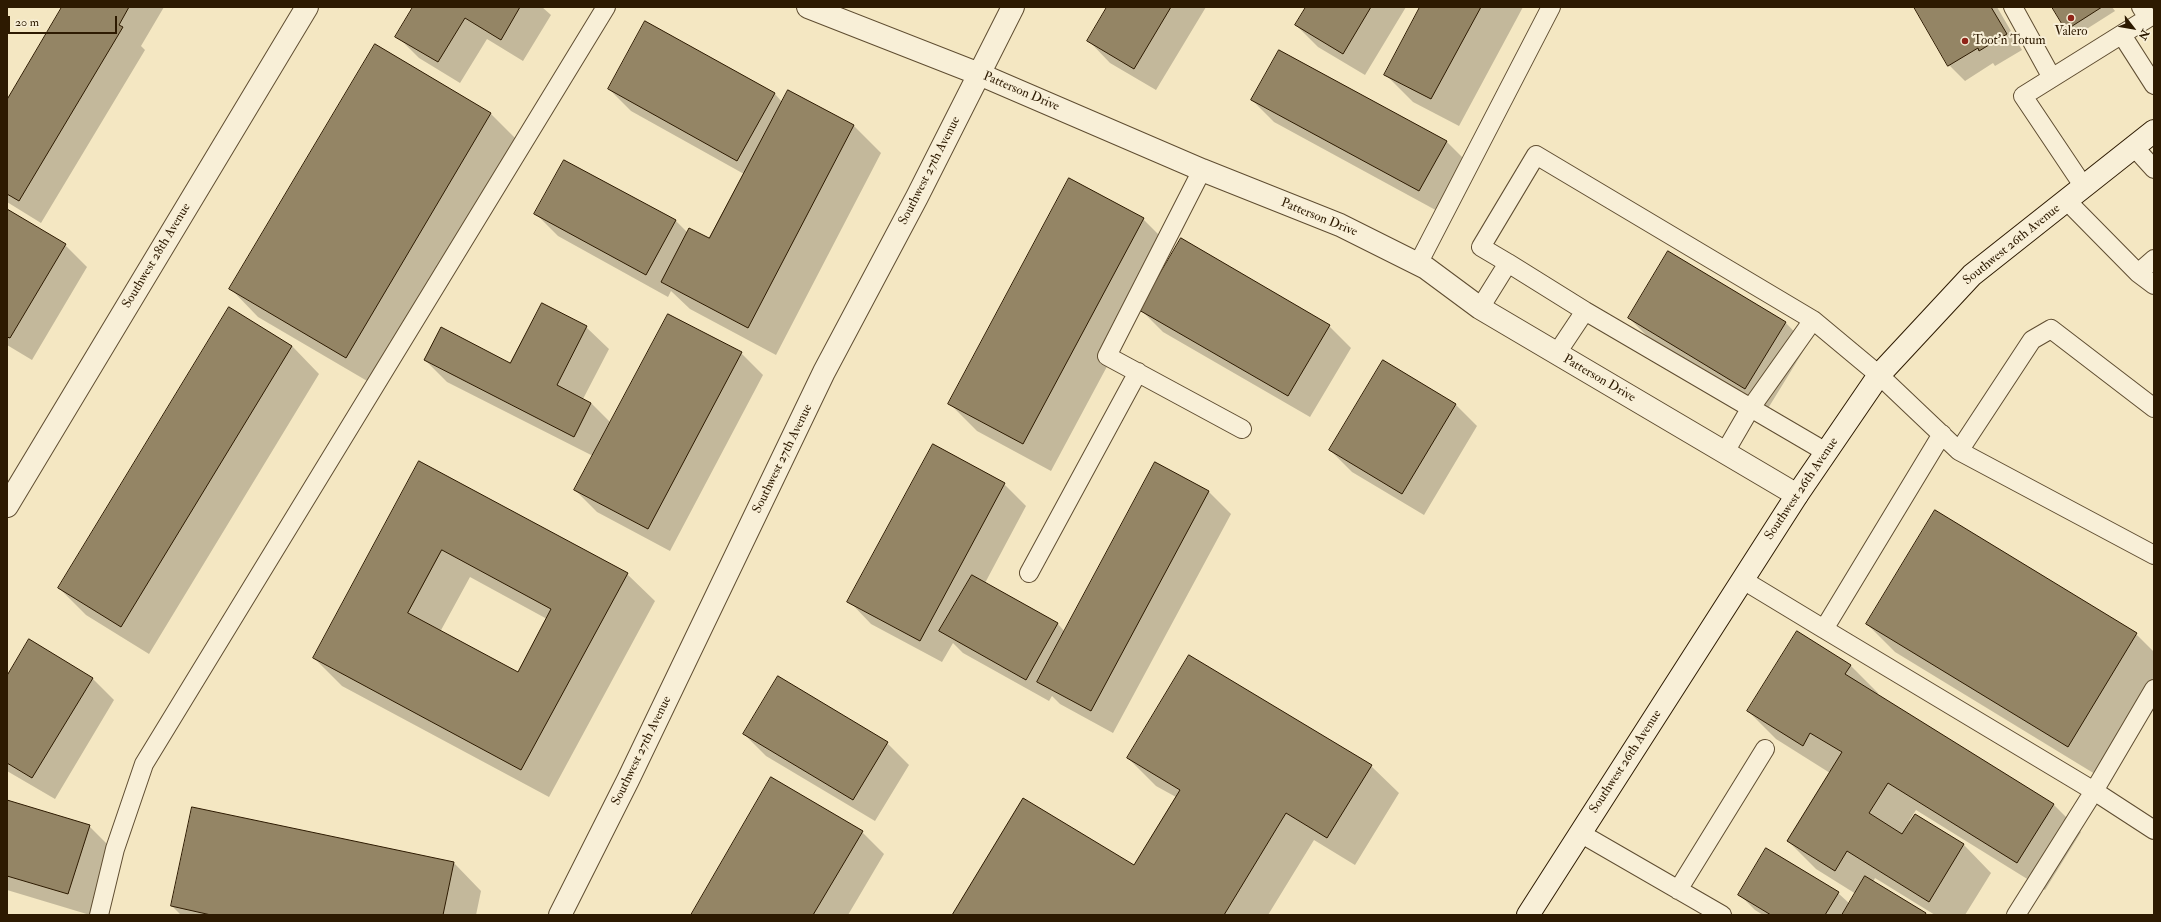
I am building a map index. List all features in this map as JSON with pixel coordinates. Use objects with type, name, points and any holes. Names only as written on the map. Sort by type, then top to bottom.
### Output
[{"type":"street","name":"Southwest 28th Avenue","points":[[7,506],[307,7]]},
{"type":"street","name":"Patterson Drive","points":[[808,7],[979,74],[1202,170],[1340,225],[1418,264],[1480,308],[1797,495]]},
{"type":"street","name":"Southwest 27th Avenue","points":[[560,915],[628,780],[824,372],[917,197],[1013,7]]},
{"type":"street","name":"Southwest 26th Avenue","points":[[1528,915],[1797,495],[1879,375],[1972,275],[2154,131]]},
{"type":"lane","points":[[99,915],[114,850],[144,764],[606,7]]},
{"type":"lane","points":[[1418,264],[1551,7]]},
{"type":"lane","points":[[2084,187],[2022,96],[2148,18],[2142,7]]},
{"type":"lane","points":[[2017,8],[2052,78]]},
{"type":"lane","points":[[2122,35],[2154,86]]},
{"type":"lane","points":[[2134,147],[2154,169]]},
{"type":"lane","points":[[1826,452],[1750,409],[1585,311],[1481,247],[1536,154],[1813,320],[1879,375],[1960,450],[2154,555]]},
{"type":"lane","points":[[1202,170],[1107,356],[1242,429]]},
{"type":"lane","points":[[2067,201],[2138,273],[2154,285]]},
{"type":"lane","points":[[2138,273],[2154,259]]},
{"type":"lane","points":[[1480,308],[1508,263]]},
{"type":"lane","points":[[1557,353],[1585,311]]},
{"type":"lane","points":[[1725,452],[1750,409],[1813,320]]},
{"type":"lane","points":[[1960,450],[2032,340],[2051,329],[2154,408]]},
{"type":"lane","points":[[1029,573],[1138,372]]},
{"type":"lane","points":[[1824,629],[1942,434]]},
{"type":"lane","points":[[1743,580],[2094,792],[2154,830]]},
{"type":"lane","points":[[2016,915],[2094,792],[2154,689]]},
{"type":"lane","points":[[1678,890],[1765,749]]},
{"type":"lane","points":[[1580,833],[1722,915]]},
{"type":"building","points":[[62,7],[129,7],[119,25],[123,27],[19,201],[7,194],[7,100]]},
{"type":"building","points":[[413,7],[520,7],[501,40],[465,18],[438,62],[395,37]]},
{"type":"building","points":[[1107,7],[1171,7],[1134,69],[1087,41]]},
{"type":"building","points":[[1306,7],[1371,7],[1343,54],[1295,25]]},
{"type":"building","points":[[1420,7],[1481,7],[1431,99],[1384,75]]},
{"type":"building","name":"Toot'n Totum","points":[[1914,7],[1991,7],[2007,34],[1979,51],[1978,48],[1948,66]]},
{"type":"building","name":"Valero","points":[[2052,7],[2102,7],[2066,30]]},
{"type":"building","points":[[645,21],[775,93],[737,161],[608,89]]},
{"type":"building","points":[[375,44],[491,113],[346,358],[229,289]]},
{"type":"building","points":[[1279,50],[1447,141],[1419,191],[1251,100]]},
{"type":"building","points":[[788,90],[854,125],[748,328],[661,282],[689,228],[709,238]]},
{"type":"building","points":[[564,160],[676,220],[646,275],[534,214]]},
{"type":"building","points":[[1069,178],[1144,218],[1023,444],[948,404]]},
{"type":"building","points":[[7,209],[66,244],[10,338],[7,337]]},
{"type":"building","points":[[1181,238],[1330,325],[1288,396],[1139,310]]},
{"type":"building","points":[[1668,251],[1786,322],[1745,389],[1628,318]]},
{"type":"building","points":[[542,303],[587,326],[557,385],[591,403],[574,437],[424,360],[441,327],[510,363]]},
{"type":"building","points":[[229,307],[292,346],[121,627],[58,588]]},
{"type":"building","points":[[668,314],[742,352],[648,529],[574,490]]},
{"type":"building","points":[[1383,360],[1456,404],[1402,494],[1329,450]]},
{"type":"building","points":[[933,444],[1005,483],[920,641],[847,602]]},
{"type":"building","points":[[419,461],[628,573],[521,770],[313,658]],"holes":[[[442,550],[551,609],[518,672],[408,613]]]},
{"type":"building","points":[[1155,462],[1209,491],[1091,711],[1037,682]]},
{"type":"building","points":[[1935,510],[2137,633],[2068,747],[1866,624]]},
{"type":"building","points":[[972,575],[1058,623],[1026,680],[939,631]]},
{"type":"building","points":[[1797,631],[1851,665],[1845,674],[2054,804],[2017,863],[1888,783],[1869,813],[1902,834],[1915,814],[1964,844],[1929,902],[1847,851],[1835,871],[1787,841],[1842,752],[1810,733],[1803,746],[1747,711]]},
{"type":"building","points":[[29,639],[93,678],[32,778],[7,763],[7,676]]},
{"type":"building","points":[[1189,655],[1372,765],[1327,838],[1286,813],[1224,915],[952,915],[1023,798],[1134,865],[1180,790],[1127,758]]},
{"type":"building","points":[[778,676],[888,742],[853,800],[743,734]]},
{"type":"building","points":[[771,777],[863,831],[813,915],[691,915]]},
{"type":"building","points":[[7,800],[90,825],[68,894],[7,876]]},
{"type":"building","points":[[192,807],[454,862],[443,915],[211,915],[171,906]]},
{"type":"building","points":[[1766,848],[1839,892],[1825,915],[1771,915],[1738,895]]},
{"type":"building","points":[[1865,876],[1926,913],[1925,915],[1842,915]]},
{"type":"place","name":"Valero","points":[[2071,18]]},
{"type":"place","name":"Toot'n Totum","points":[[1965,41]]}]
